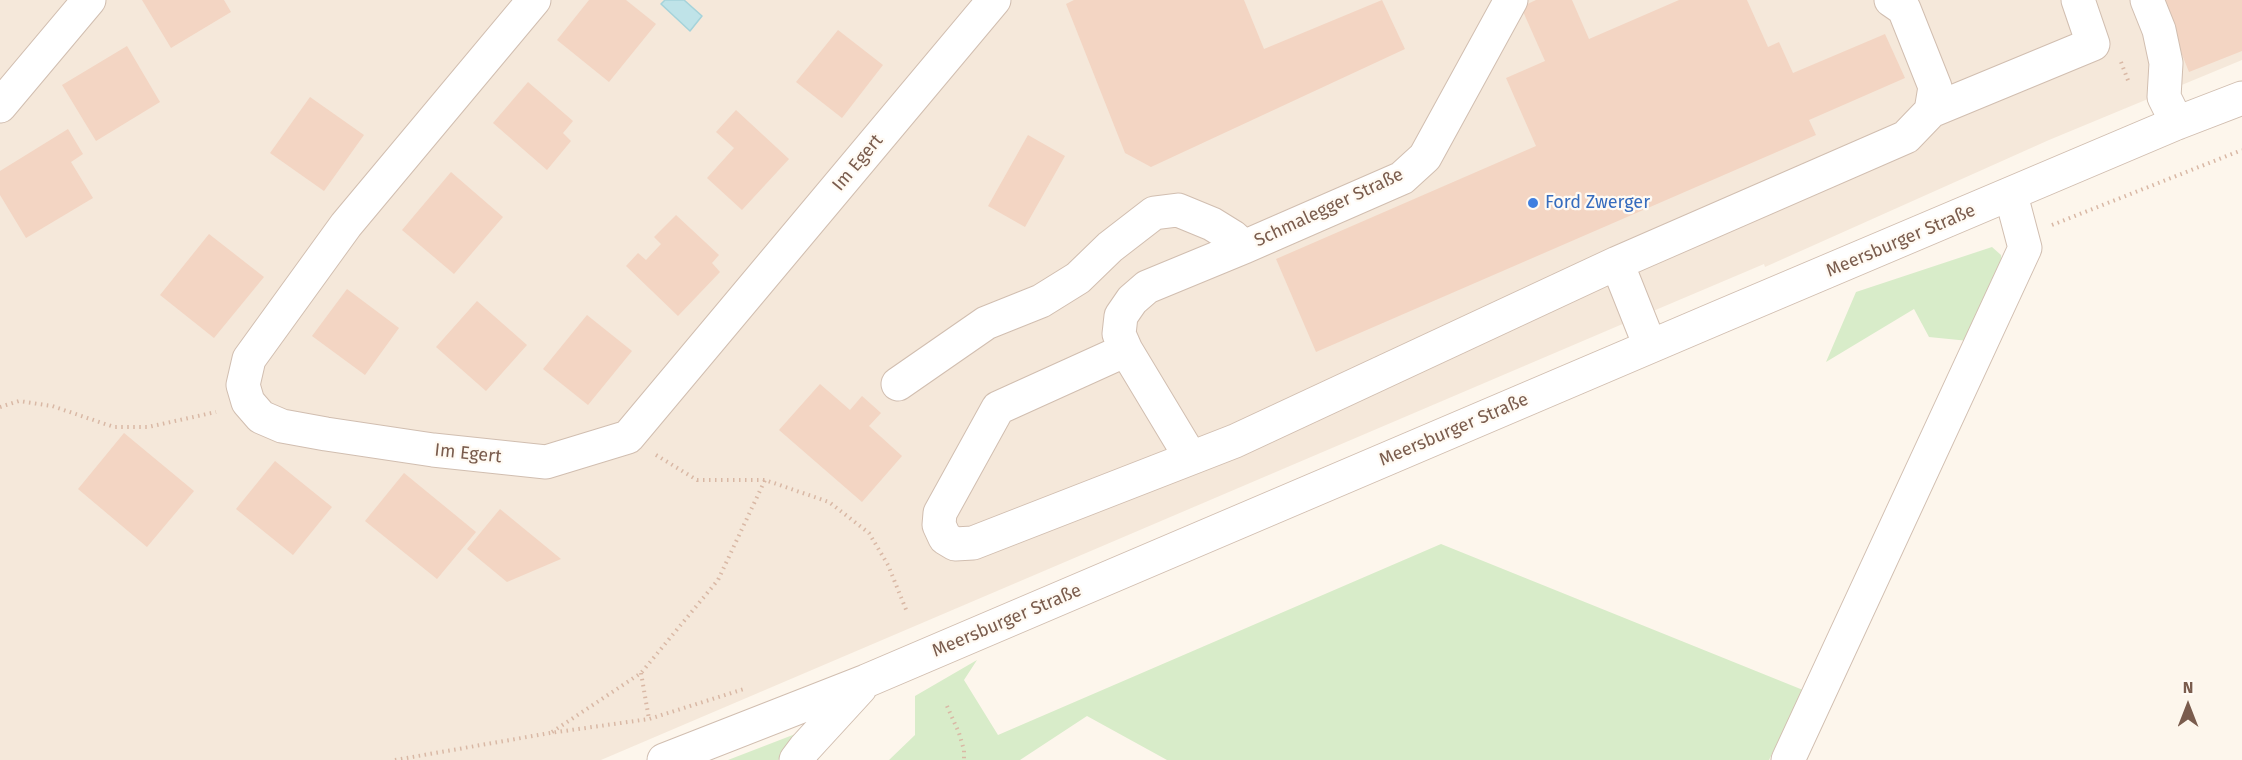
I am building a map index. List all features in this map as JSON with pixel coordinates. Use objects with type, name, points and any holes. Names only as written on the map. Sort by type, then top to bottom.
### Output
[{"type":"street","points":[[0,106],[89,0]]},
{"type":"street","points":[[248,402],[243,386],[249,359],[346,225],[534,0]]},
{"type":"street","name":"Im Egert","points":[[248,402],[261,417],[282,426],[433,450],[546,462],[628,437],[994,0]]},
{"type":"street","name":"Schmalegger Straße","points":[[898,384],[986,323],[1041,301],[1078,278],[1110,247],[1154,213],[1178,210],[1212,224],[1244,247],[1402,178],[1425,157],[1511,0]]},
{"type":"street","points":[[1891,0],[1904,9],[1935,87],[1931,111]]},
{"type":"street","points":[[1126,350],[998,408],[940,513],[939,525],[945,538],[955,544],[973,543],[1235,441],[1617,263],[1906,137],[1931,111],[2094,44],[2078,0]]},
{"type":"street","points":[[2147,0],[2159,30],[2166,63],[2164,96],[2177,123]]},
{"type":"street","name":"Meersburger Straße","points":[[664,760],[866,681],[1650,346],[2177,123],[2242,98]]},
{"type":"street","points":[[1788,760],[2025,249],[2011,195]]},
{"type":"street","points":[[1191,458],[1126,350],[1119,334],[1121,316],[1132,300],[1147,287],[1244,247]]},
{"type":"street","points":[[1617,263],[1650,346]]},
{"type":"street","points":[[796,760],[866,681]]},
{"type":"path","points":[[2022,236],[2242,150]]},
{"type":"path","points":[[0,407],[19,401],[52,406],[114,427],[148,427],[218,412],[248,402]]},
{"type":"path","points":[[628,437],[697,480],[765,480],[829,502],[868,533],[888,564],[907,612]]},
{"type":"path","points":[[550,733],[641,673],[718,580],[765,480]]},
{"type":"path","points":[[395,760],[550,733],[649,719],[641,673]]},
{"type":"path","points":[[947,706],[959,733],[964,750],[964,760]]},
{"type":"shaded area","points":[[0,0],[2242,0],[2242,60],[2049,140],[1765,267],[1764,264],[601,760],[0,760]]},
{"type":"green space","points":[[1992,247],[2001,255],[2002,264],[1969,341],[1929,337],[1914,309],[1826,362],[1856,292]]},
{"type":"green space","points":[[1441,544],[1803,690],[1769,760],[1167,760],[1087,716],[1020,760],[889,760],[915,735],[915,696],[977,660],[964,680],[998,735]]},
{"type":"green space","points":[[798,733],[778,760],[728,760]]},
{"type":"water","points":[[665,0],[684,0],[702,16],[690,31],[661,4]]},
{"type":"building","points":[[142,0],[224,0],[231,12],[171,48]]},
{"type":"building","points":[[589,0],[626,0],[656,24],[609,82],[557,40]]},
{"type":"building","points":[[1074,0],[1244,0],[1264,49],[1382,0],[1405,49],[1151,167],[1125,153],[1066,4]]},
{"type":"building","name":"Ford Zwerger","points":[[1536,0],[1572,0],[1589,39],[1679,0],[1747,0],[1768,47],[1779,42],[1793,73],[1885,34],[1905,78],[1809,120],[1816,135],[1316,352],[1276,259],[1536,146],[1506,78],[1545,61],[1521,7]]},
{"type":"building","points":[[2160,0],[2242,0],[2242,51],[2189,72]]},
{"type":"building","points":[[838,30],[883,65],[842,118],[796,82]]},
{"type":"building","points":[[127,46],[160,102],[96,141],[62,85]]},
{"type":"building","points":[[528,82],[573,121],[563,133],[571,141],[547,170],[493,123]]},
{"type":"building","points":[[310,97],[364,135],[324,191],[270,153]]},
{"type":"building","points":[[736,110],[789,159],[742,210],[707,178],[734,148],[716,132]]},
{"type":"building","points":[[68,129],[83,154],[71,162],[93,198],[26,238],[0,195],[0,171]]},
{"type":"building","points":[[1028,135],[1065,156],[1025,227],[988,206]]},
{"type":"building","points":[[451,172],[503,217],[454,274],[402,230]]},
{"type":"building","points":[[676,215],[719,255],[712,263],[720,272],[678,316],[626,266],[638,253],[646,260],[661,244],[654,237]]},
{"type":"building","points":[[209,234],[264,277],[214,338],[160,295]]},
{"type":"building","points":[[347,289],[399,328],[365,375],[312,336]]},
{"type":"building","points":[[477,301],[527,345],[486,391],[436,347]]},
{"type":"building","points":[[587,315],[632,351],[588,405],[543,369]]},
{"type":"building","points":[[820,384],[850,410],[862,396],[881,413],[869,426],[902,456],[862,502],[779,430]]},
{"type":"building","points":[[124,433],[194,491],[147,547],[78,489]]},
{"type":"building","points":[[275,461],[332,507],[293,555],[236,509]]},
{"type":"building","points":[[404,473],[476,532],[437,579],[365,521]]},
{"type":"building","points":[[500,509],[561,559],[507,582],[467,549]]},
{"type":"place","name":"Ford Zwerger","points":[[1533,203]]}]
